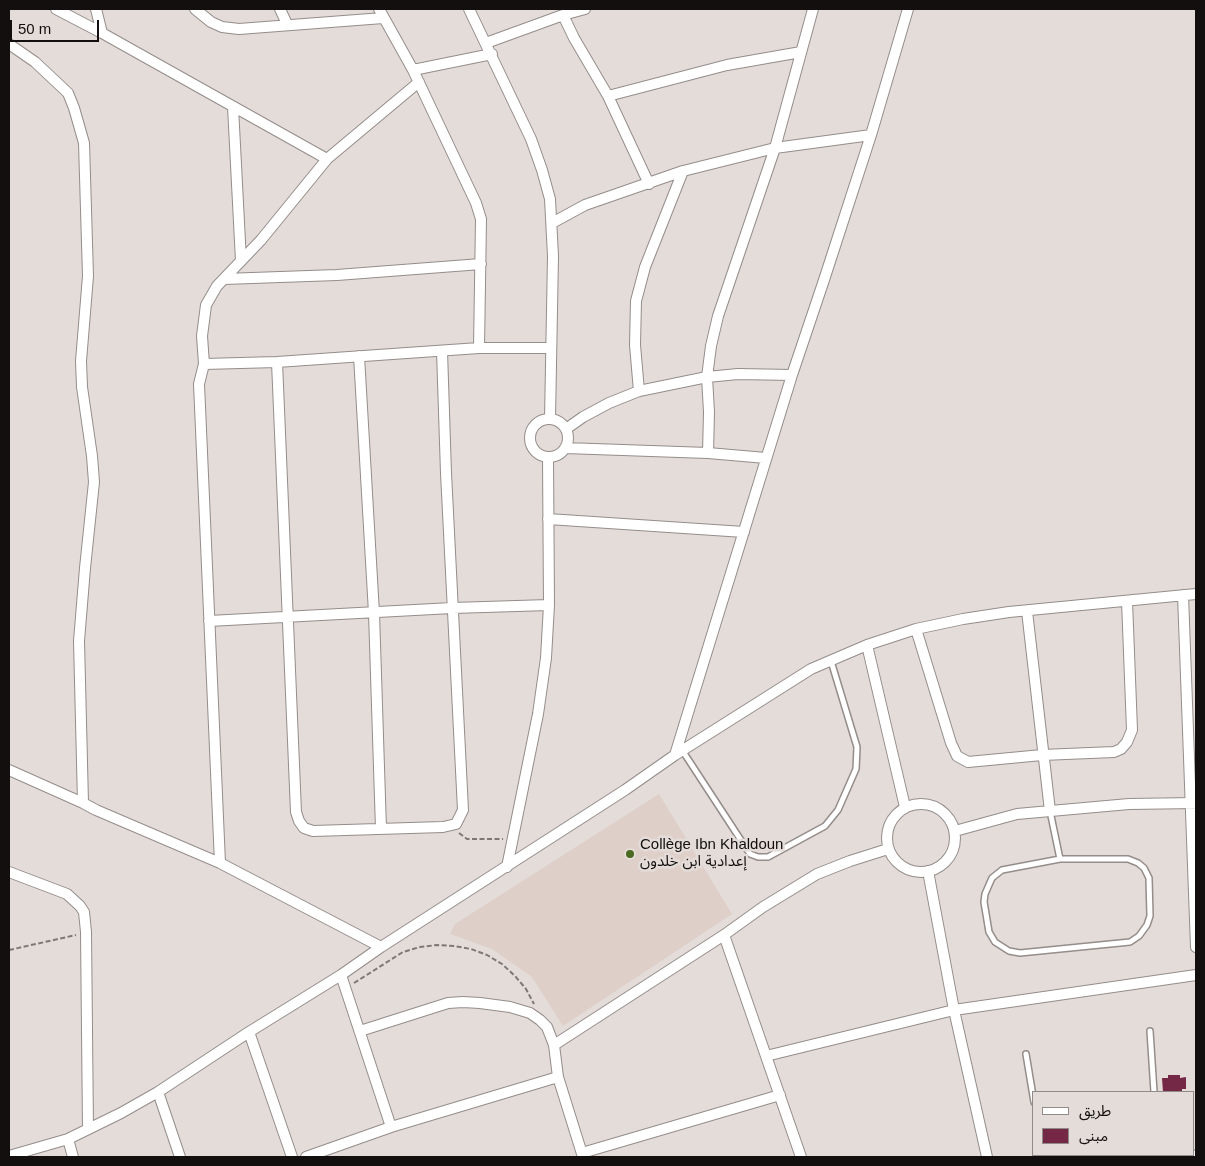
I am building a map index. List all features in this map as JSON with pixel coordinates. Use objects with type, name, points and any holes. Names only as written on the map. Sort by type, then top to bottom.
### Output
[{"type":"street","points":[[56,9],[327,159]]},
{"type":"street","points":[[96,9],[102,33]]},
{"type":"street","points":[[196,9],[211,22],[222,27],[239,29],[381,14],[419,82],[476,203],[481,219],[479,348]]},
{"type":"street","points":[[280,9],[287,24]]},
{"type":"street","points":[[469,9],[521,116],[537,154],[550,199],[552,223],[550,419]]},
{"type":"street","points":[[486,43],[585,9]]},
{"type":"street","points":[[708,453],[708,377],[711,346],[718,316],[775,148],[813,9]]},
{"type":"street","points":[[678,752],[792,374],[871,135],[908,9]]},
{"type":"street","points":[[563,15],[574,38],[608,96],[649,184]]},
{"type":"street","points":[[9,44],[35,62],[68,94],[79,122],[84,143],[88,276],[81,361],[82,386],[94,482],[79,640],[84,803]]},
{"type":"street","points":[[608,96],[727,65],[801,52]]},
{"type":"street","points":[[413,70],[492,54]]},
{"type":"street","points":[[220,863],[199,384],[204,364],[202,336],[206,306],[217,286],[261,240],[327,159],[419,82]]},
{"type":"street","points":[[233,106],[241,261]]},
{"type":"street","points":[[552,223],[586,205],[683,172],[775,148],[871,135]]},
{"type":"street","points":[[639,391],[635,346],[636,301],[645,267],[683,172]]},
{"type":"street","points":[[224,279],[337,275],[481,264]]},
{"type":"street","points":[[204,364],[277,362],[479,348],[551,348]]},
{"type":"street","points":[[277,362],[296,812],[299,821],[304,828],[313,831],[443,827],[456,824],[462,810],[442,351]]},
{"type":"street","points":[[359,356],[374,613],[381,829]]},
{"type":"street","points":[[566,429],[609,403],[639,391],[708,377],[738,374],[792,374]]},
{"type":"street","points":[[566,448],[568,436],[562,424],[550,419],[538,422],[530,432],[529,438],[533,450],[548,458],[556,456],[566,448],[708,453],[766,458]]},
{"type":"street","points":[[507,867],[539,705],[546,658],[549,605],[548,458]]},
{"type":"street","points":[[548,519],[744,532]]},
{"type":"street","points":[[9,1156],[68,1139],[158,1092],[625,790],[678,752],[784,684],[811,669],[867,646],[916,629],[963,619],[1027,610],[1196,594]]},
{"type":"street","points":[[1182,595],[1193,803],[1196,947]]},
{"type":"street","points":[[916,629],[957,756],[968,762],[1114,752],[1127,742],[1132,730],[1127,602]]},
{"type":"street","points":[[210,621],[452,608],[549,605]]},
{"type":"street","points":[[1027,610],[1042,756],[1050,811]]},
{"type":"street","points":[[867,646],[904,807]]},
{"type":"street","points":[[9,770],[96,810],[220,863],[381,947]]},
{"type":"street","points":[[921,803],[936,806],[948,817],[955,831],[954,844],[950,856],[940,866],[928,871],[916,872],[904,868],[894,860],[888,850],[886,833],[892,818],[904,807],[921,803]]},
{"type":"street","points":[[955,831],[1017,814],[1129,804],[1193,803]]},
{"type":"street","points":[[554,1045],[724,935],[763,907],[817,874],[850,861],[888,850]]},
{"type":"street","points":[[928,871],[954,1010],[987,1157]]},
{"type":"street","points":[[9,872],[67,894],[84,912],[86,932],[88,1129]]},
{"type":"street","points":[[724,935],[801,1157]]},
{"type":"street","points":[[341,975],[392,1127]]},
{"type":"street","points":[[766,1056],[954,1010],[1196,975]]},
{"type":"street","points":[[360,1031],[448,1003],[463,1002],[510,1007],[530,1013],[547,1027],[554,1045],[558,1077],[583,1155],[780,1095]]},
{"type":"street","points":[[249,1032],[292,1157]]},
{"type":"street","points":[[306,1157],[392,1127],[558,1077]]},
{"type":"street","points":[[158,1092],[180,1157]]},
{"type":"street","points":[[68,1139],[73,1157]]},
{"type":"lane","points":[[678,752],[750,854],[758,858],[768,857],[825,826],[838,810],[856,769],[857,747],[831,660]]},
{"type":"lane","points":[[1050,811],[1060,859]]},
{"type":"lane","points":[[1060,859],[1128,859],[1144,868],[1149,878],[1150,916],[1147,925],[1138,936],[1130,942],[1020,953],[1009,951],[994,942],[988,932],[984,902],[985,894],[992,878],[1002,870],[1060,859]]},
{"type":"lane","points":[[1150,1031],[1154,1091]]},
{"type":"lane","points":[[1026,1054],[1032,1091]]},
{"type":"path","points":[[456,824],[461,836],[467,839],[512,839]]},
{"type":"path","points":[[9,950],[86,932]]},
{"type":"path","points":[[346,988],[403,952],[420,947],[454,946],[471,949],[487,955],[502,964],[515,976],[530,996],[540,1020]]},
{"type":"shaded area","name":"Collège Ibn Khaldoun إعدادية ابن خلدون","points":[[659,794],[732,914],[563,1026],[532,977],[492,949],[450,934],[455,924]]},
{"type":"building","points":[[1168,1075],[1180,1075],[1180,1078],[1186,1077],[1186,1089],[1182,1089],[1182,1091],[1163,1091],[1162,1078],[1168,1078]]},
{"type":"place","name":"Collège Ibn Khaldoun إعدادية ابن خلدون","points":[[630,854]]}]
